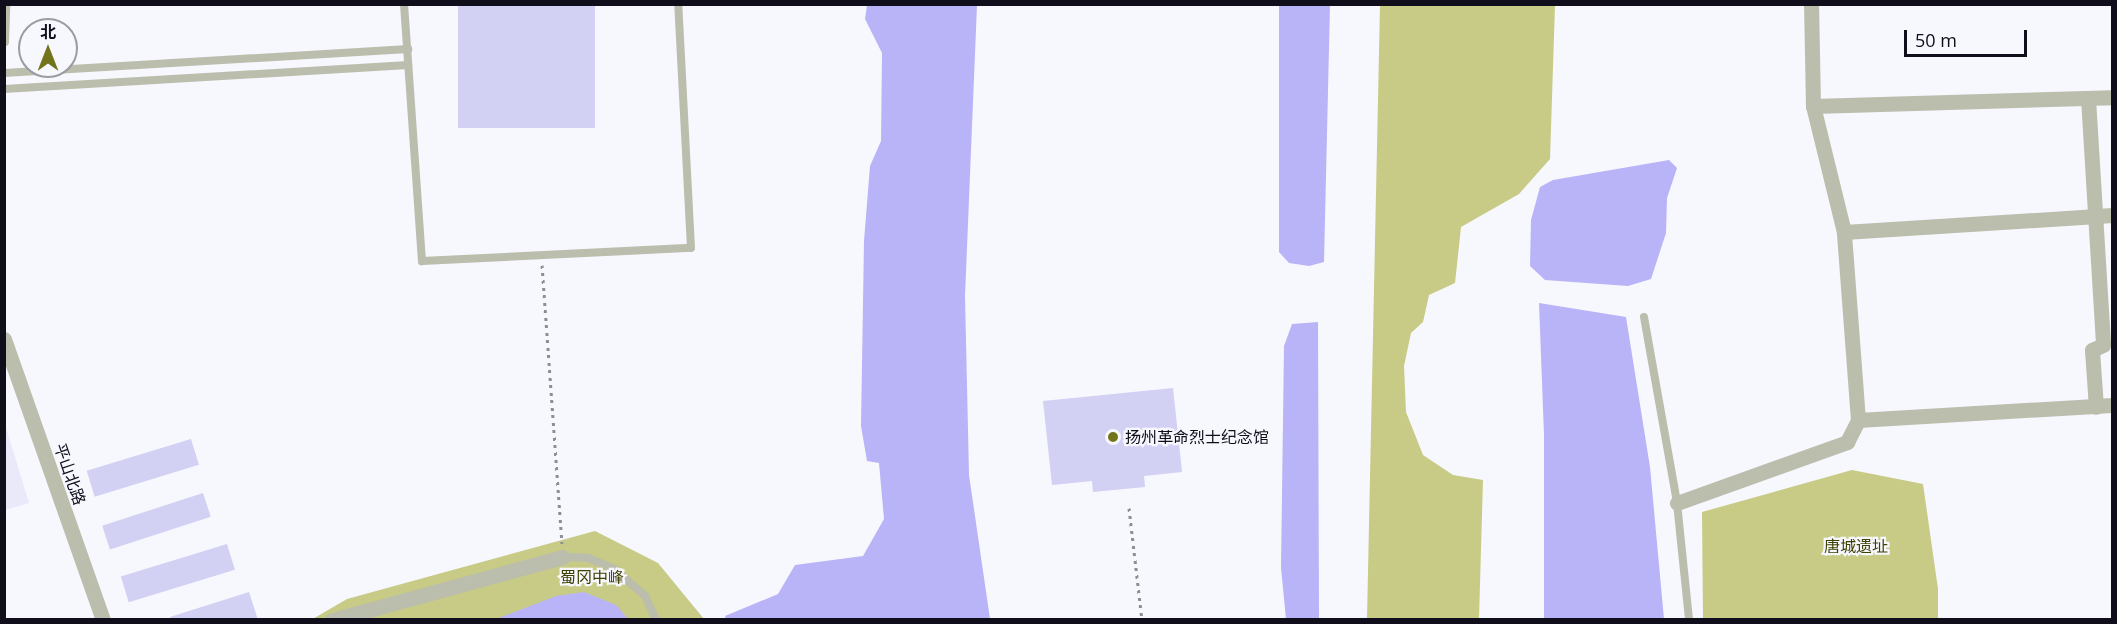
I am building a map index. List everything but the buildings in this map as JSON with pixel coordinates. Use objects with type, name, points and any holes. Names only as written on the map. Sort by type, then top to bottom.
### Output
[{"type":"street","points":[[1677,503],[1847,442],[1858,420],[1844,232],[1813,106],[1811,4]]},
{"type":"street","points":[[1813,106],[2112,97]]},
{"type":"street","points":[[2088,98],[2103,345],[2092,350],[2096,407]]},
{"type":"street","points":[[1844,232],[2112,215]]},
{"type":"street","name":"平山北路","points":[[4,339],[103,620]]},
{"type":"street","points":[[1858,420],[2112,405]]},
{"type":"street","points":[[332,620],[563,557]]},
{"type":"lane","points":[[4,42],[6,4]]},
{"type":"lane","points":[[404,4],[422,261],[691,248],[678,4]]},
{"type":"lane","points":[[4,73],[408,49]]},
{"type":"lane","points":[[4,89],[408,65]]},
{"type":"lane","points":[[1644,317],[1677,503],[1689,620]]},
{"type":"lane","points":[[563,557],[588,558],[613,568],[645,596],[656,620]]},
{"type":"path","points":[[542,254],[563,557]]},
{"type":"path","points":[[1129,508],[1142,620]]},
{"type":"shaded area","points":[[867,5],[977,5],[965,296],[969,475],[990,619],[726,619],[725,616],[778,594],[795,565],[863,556],[884,519],[879,463],[867,461],[861,426],[864,241],[870,166],[881,141],[882,53],[865,19]]},
{"type":"shaded area","points":[[1279,5],[1330,5],[1324,262],[1309,266],[1289,263],[1279,252]]},
{"type":"shaded area","points":[[1669,160],[1677,168],[1667,198],[1666,233],[1651,279],[1628,286],[1545,280],[1530,266],[1531,220],[1540,187],[1553,180]]},
{"type":"shaded area","points":[[1539,303],[1626,317],[1650,467],[1664,619],[1544,619],[1544,435]]},
{"type":"shaded area","points":[[1318,322],[1319,619],[1286,619],[1281,568],[1284,346],[1292,324]]},
{"type":"shaded area","points":[[4,421],[29,503],[5,510],[4,510]]},
{"type":"shaded area","points":[[584,592],[616,605],[628,619],[496,619],[556,596]]},
{"type":"green space","points":[[1380,5],[1555,5],[1550,159],[1519,194],[1461,227],[1455,283],[1429,295],[1423,322],[1411,333],[1404,366],[1406,412],[1423,455],[1453,475],[1483,480],[1479,619],[1367,619]]},
{"type":"green space","name":"唐城遗址","points":[[1852,470],[1923,484],[1938,589],[1938,619],[1703,619],[1702,512]]},
{"type":"green space","name":"蜀冈中峰","points":[[595,531],[658,563],[704,619],[311,620],[347,599]]},
{"type":"place","name":"扬州革命烈士纪念馆","points":[[1113,437]]}]
